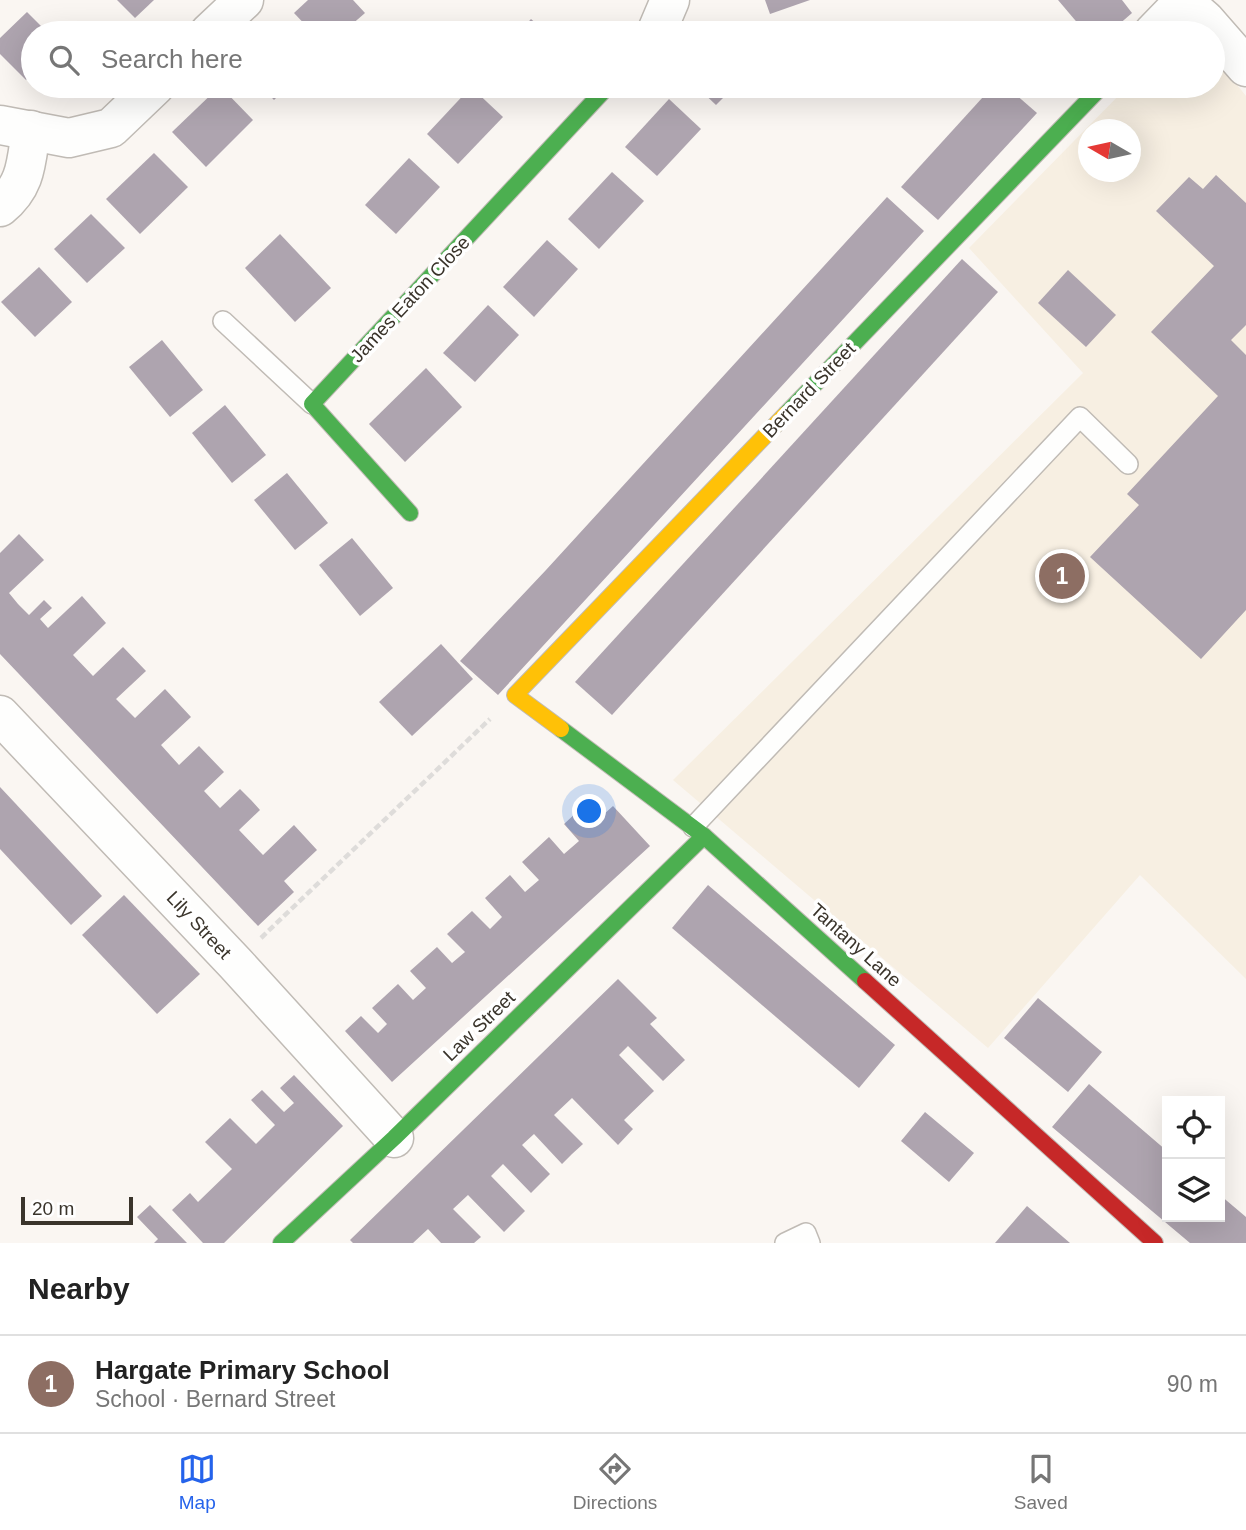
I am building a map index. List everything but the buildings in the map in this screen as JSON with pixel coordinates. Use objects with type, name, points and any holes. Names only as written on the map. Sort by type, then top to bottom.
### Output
[{"type":"street","points":[[222,21],[244,0]]},
{"type":"street","points":[[661,21],[670,0]]},
{"type":"street","points":[[1164,21],[1183,1],[1206,21]]},
{"type":"street","points":[[1225,43],[1246,67]]},
{"type":"street","points":[[0,207],[24,177],[15,127],[69,138],[111,128],[142,98]]},
{"type":"street","name":"James Eaton Close","points":[[312,404],[597,98]]},
{"type":"street","name":"Bernard Street","points":[[515,695],[1090,98]]},
{"type":"street","points":[[312,404],[410,513]]},
{"type":"street","name":"Tantany Lane","points":[[515,695],[699,832],[1156,1243]]},
{"type":"street","name":"Lily Street","points":[[0,715],[235,963],[394,1138]]},
{"type":"street","name":"Law Street","points":[[281,1243],[394,1138],[699,832]]},
{"type":"lane","points":[[223,321],[312,404]]},
{"type":"lane","points":[[699,832],[1080,417],[1128,464]]},
{"type":"lane","points":[[785,1243],[806,1233],[810,1243]]},
{"type":"path","points":[[235,963],[515,695]]},
{"type":"shaded area","points":[[1225,70],[1246,96],[1246,979],[1140,875],[988,1048],[673,780],[1083,373],[969,248],[1078,137],[1078,182],[1141,182],[1141,119],[1096,119],[1116,98],[1225,98]]},
{"type":"traffic: fast","points":[[410,513],[312,404],[597,98]]},
{"type":"traffic: fast","points":[[786,414],[1090,98]]},
{"type":"traffic: fast","points":[[561,729],[704,836],[865,981]]},
{"type":"traffic: fast","points":[[281,1243],[394,1138],[704,836]]},
{"type":"traffic: slow","points":[[561,729],[515,695],[786,414]]},
{"type":"traffic: jam","points":[[865,981],[1155,1243]]},
{"type":"place","name":"Hargate Primary School","points":[[1062,576]]}]
